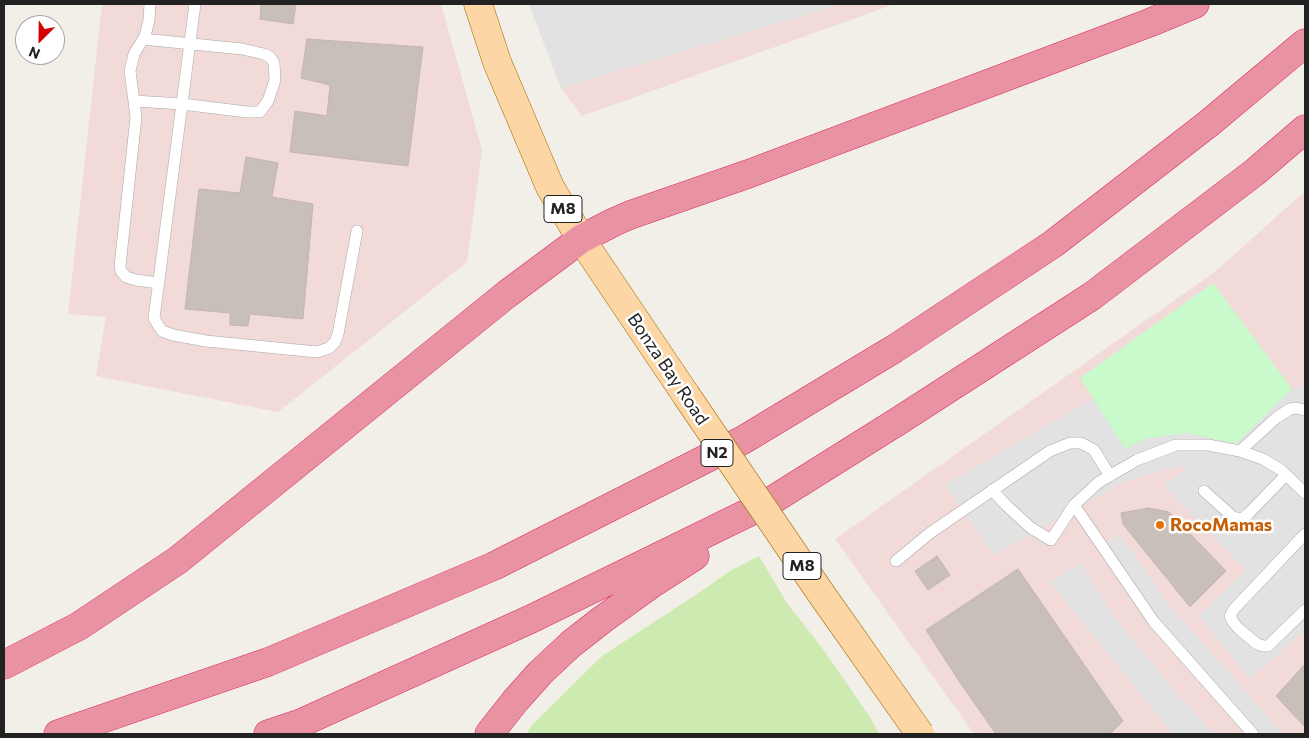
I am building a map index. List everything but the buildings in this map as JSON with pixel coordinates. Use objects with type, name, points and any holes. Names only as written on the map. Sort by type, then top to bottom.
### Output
[{"type":"highway","points":[[4,666],[79,626],[178,560],[507,294],[581,239],[630,214],[757,170],[1149,23],[1194,4]]},
{"type":"highway","name":"N2","points":[[58,734],[268,662],[494,566],[743,440],[894,350],[1053,244],[1208,124],[1305,43]]},
{"type":"highway","points":[[489,734],[540,673],[603,619],[653,583],[1092,296],[1255,172],[1305,130]]},
{"type":"highway","points":[[268,734],[300,723],[531,620],[766,504],[900,420]]},
{"type":"main road","name":"Bonza Bay Road","points":[[478,4],[497,62],[550,187],[581,239],[820,592],[920,734]]},
{"type":"lane","points":[[150,4],[149,20],[143,39],[134,54],[130,71],[136,117],[120,266],[121,272],[126,277],[159,283]]},
{"type":"lane","points":[[196,4],[154,318],[162,331],[206,341],[317,352],[329,348],[335,342],[338,334],[357,232]]},
{"type":"lane","points":[[134,101],[260,112],[268,101],[275,80],[274,63],[264,54],[242,49],[143,39]]},
{"type":"lane","points":[[1240,451],[1276,418],[1290,409],[1305,410]]},
{"type":"lane","points":[[896,561],[992,490],[1050,451],[1070,442],[1081,443],[1094,450],[1110,476]]},
{"type":"lane","points":[[992,490],[1031,528],[1051,540],[1074,506],[1099,482],[1137,460],[1176,445],[1208,445],[1240,451],[1263,458],[1281,470],[1305,493]]},
{"type":"lane","points":[[1204,491],[1233,517],[1242,519],[1286,475]]},
{"type":"lane","points":[[1074,506],[1154,622],[1253,734]]},
{"type":"lane","points":[[1305,534],[1234,609],[1230,616],[1239,629],[1257,644],[1268,646],[1305,610]]},
{"type":"shaded area","points":[[102,4],[441,4],[482,150],[467,262],[278,412],[96,376],[106,317],[68,314]]},
{"type":"shaded area","points":[[529,4],[895,4],[582,116],[561,88]]},
{"type":"shaded area","points":[[529,4],[842,4],[561,88]]},
{"type":"shaded area","points":[[1305,191],[1305,734],[974,734],[835,539],[1216,271]]},
{"type":"shaded area","points":[[1305,385],[1305,630],[1250,679],[1199,616],[1246,570],[1163,485],[1186,470],[1184,465],[1125,481],[994,555],[945,485],[1093,398],[1125,449],[1145,439],[1188,433],[1236,444],[1292,389]]},
{"type":"shaded area","points":[[1120,534],[1169,605],[1283,734],[1253,734],[1154,622],[1101,545]]},
{"type":"shaded area","points":[[1081,563],[1114,617],[1180,697],[1214,734],[1173,734],[1050,582]]},
{"type":"green space","points":[[1213,283],[1292,389],[1236,444],[1188,433],[1145,439],[1125,449],[1080,378]]},
{"type":"green space","points":[[759,556],[787,603],[823,649],[870,717],[879,734],[526,734],[532,725],[602,656],[730,571]]},
{"type":"place","name":"RocoMamas","points":[[1160,525]]}]
